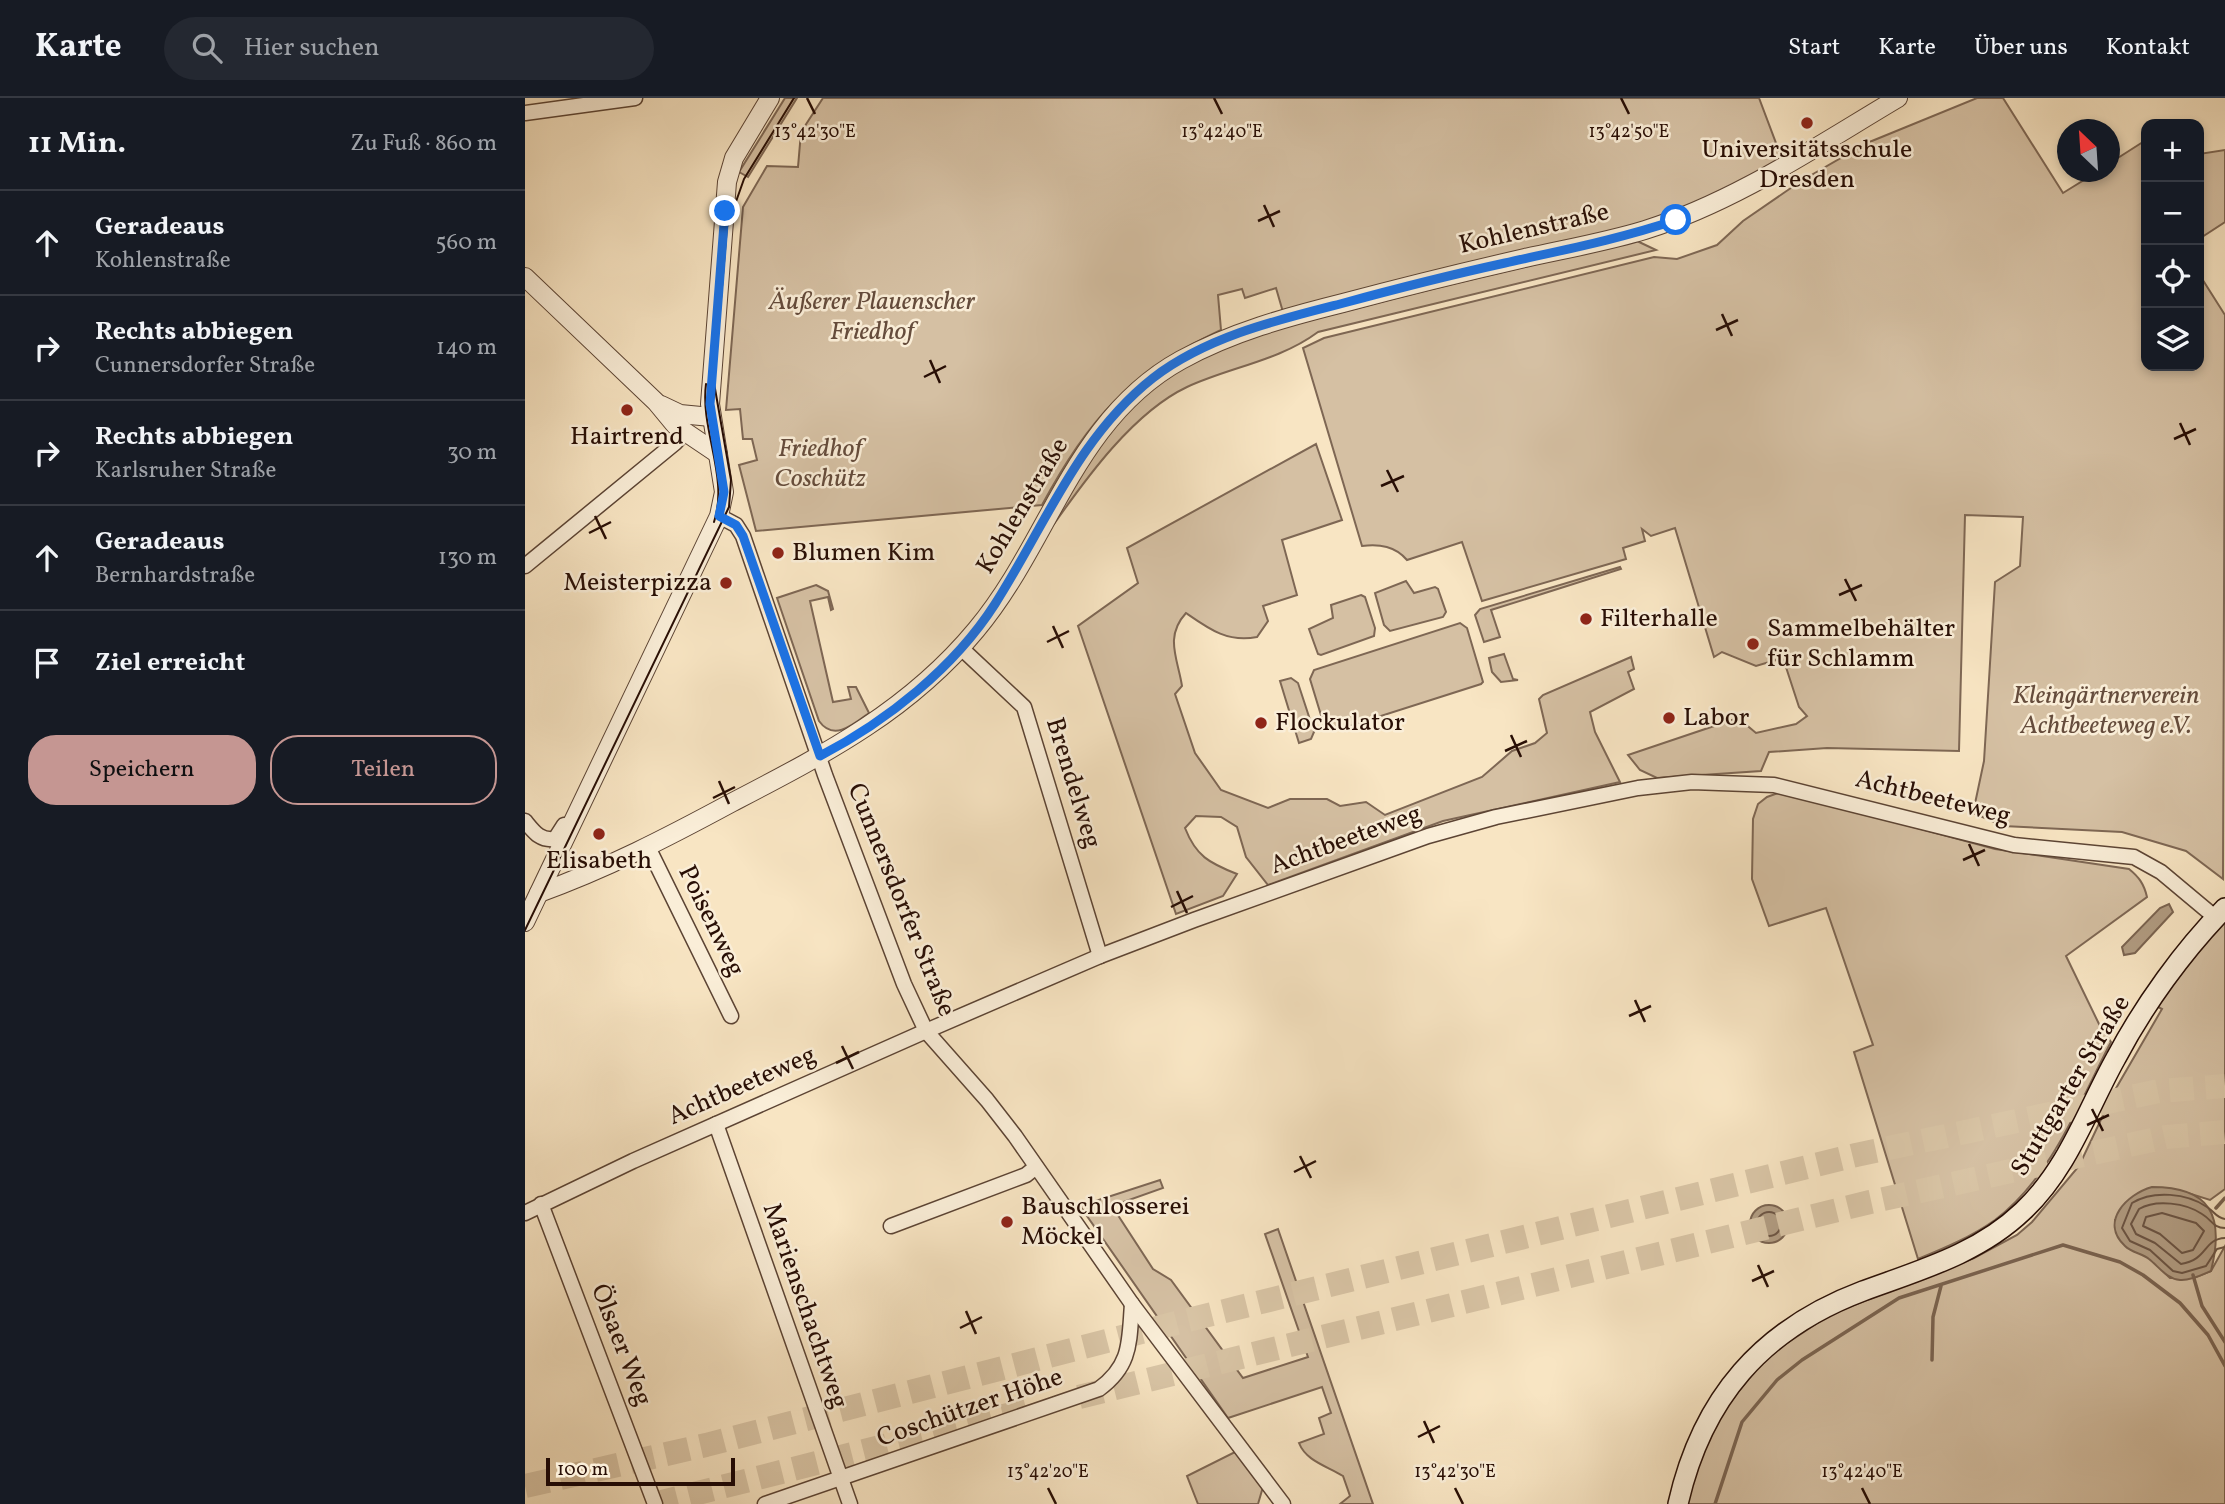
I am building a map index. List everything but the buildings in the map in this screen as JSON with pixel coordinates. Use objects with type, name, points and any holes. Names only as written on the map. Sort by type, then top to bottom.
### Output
[{"type":"main road","name":"Stuttgarter Straße","points":[[1678,1504],[1697,1441],[1715,1406],[1758,1353],[1828,1305],[1957,1257],[2005,1227],[2024,1211],[2049,1183],[2068,1153],[2117,1056],[2138,1021],[2220,913]]},
{"type":"street","points":[[525,113],[635,98]]},
{"type":"street","points":[[525,922],[532,897],[583,800],[719,516],[724,492],[711,417],[711,368],[727,183],[734,158],[769,98]]},
{"type":"street","name":"Kohlenstraße","points":[[532,897],[591,875],[648,847],[820,756],[888,713],[960,647],[994,606],[1075,464],[1100,429],[1131,397],[1182,360],[1248,330],[1284,318],[1441,277],[1642,231],[1676,220],[1790,162],[1898,98]]},
{"type":"street","points":[[525,277],[656,402],[665,416],[718,454]]},
{"type":"street","points":[[656,402],[680,414],[711,417]]},
{"type":"street","points":[[525,566],[685,432]]},
{"type":"street","name":"Cunnersdorfer Straße","points":[[719,516],[736,525],[743,536],[904,984],[926,1031],[987,1100],[1132,1304],[1283,1504]]},
{"type":"street","name":"Brendelweg","points":[[960,647],[1024,707],[1100,956]]},
{"type":"street","name":"Achtbeeteweg","points":[[525,1213],[716,1124],[1100,956],[1428,836],[1587,797],[1692,782],[1775,785],[2014,845],[2134,857],[2161,872],[2220,913]]},
{"type":"street","points":[[528,825],[543,839],[555,839],[569,814],[583,800]]},
{"type":"street","name":"Poisenweg","points":[[648,847],[731,1016]]},
{"type":"street","name":"Marienschachtweg","points":[[716,1124],[850,1504]]},
{"type":"street","points":[[891,1226],[1026,1175],[1036,1167]]},
{"type":"street","name":"Ölsaer Weg","points":[[541,1204],[655,1504]]},
{"type":"street","name":"Coschützer Höhe","points":[[765,1504],[1099,1389],[1116,1377],[1125,1361],[1132,1304]]},
{"type":"green space","points":[[785,98],[797,98],[748,177],[739,172]]},
{"type":"green space","points":[[823,98],[1759,98],[1782,159],[1706,200],[1643,224],[1283,312],[1276,288],[1245,298],[1242,289],[1218,295],[1221,330],[1161,363],[1115,401],[1077,447],[1042,505],[756,531],[739,465],[757,460],[752,439],[743,439],[740,409],[726,410],[743,207],[767,166],[798,167],[801,132]]},
{"type":"green space","name":"Kleingärtnerverein Achtbeeteweg e.V.","points":[[1977,98],[2003,98],[2063,193],[2081,182],[2120,182],[2120,157],[2141,143],[2141,371],[2204,371],[2204,282],[2225,315],[2223,879],[2186,851],[2122,832],[2003,826],[1973,813],[1984,761],[1995,582],[2020,566],[2023,517],[1965,515],[1959,751],[1827,748],[1769,752],[1761,771],[1657,778],[1640,770],[1628,755],[1738,718],[1756,733],[1796,724],[1807,716],[1799,707],[1783,658],[1756,666],[1722,652],[1714,657],[1675,528],[1651,536],[1642,529],[1645,541],[1623,548],[1626,559],[1482,601],[1462,542],[1407,560],[1387,547],[1362,546],[1303,348],[1324,338],[1654,257],[1677,259],[1717,245],[1743,221],[1801,181],[1867,143]]},
{"type":"green space","points":[[2225,150],[2225,222],[2204,236],[2204,182],[2204,153]]},
{"type":"green space","points":[[1637,241],[1656,250],[1318,332],[1271,357],[1187,387],[1167,398],[1130,429],[1081,486],[1054,524],[1050,524],[1095,452],[1121,419],[1152,389],[1198,359],[1224,347],[1304,322],[1463,281]]},
{"type":"green space","points":[[1316,444],[1342,520],[1282,540],[1297,595],[1263,606],[1268,621],[1257,637],[1237,638],[1219,633],[1186,613],[1176,631],[1174,648],[1182,686],[1175,694],[1195,753],[1221,790],[1268,808],[1290,799],[1327,799],[1340,806],[1366,802],[1385,815],[1482,777],[1512,751],[1535,743],[1547,733],[1539,699],[1543,695],[1631,657],[1634,669],[1628,672],[1634,689],[1590,712],[1595,732],[1620,782],[1443,821],[1268,885],[1246,857],[1237,827],[1221,817],[1196,816],[1185,828],[1189,838],[1211,862],[1237,874],[1223,896],[1176,914],[1078,626],[1138,583],[1127,548]]},
{"type":"green space","points":[[1620,567],[1621,569],[1491,610],[1500,637],[1484,642],[1475,615],[1480,609]]},
{"type":"green space","points":[[1406,581],[1414,593],[1435,587],[1438,589],[1446,612],[1443,617],[1390,631],[1384,625],[1375,593]]},
{"type":"green space","points":[[816,585],[828,591],[833,609],[831,610],[828,597],[810,601],[833,702],[851,699],[848,687],[856,687],[869,713],[851,726],[837,731],[825,727],[819,721],[777,598]]},
{"type":"green space","points":[[1361,595],[1365,597],[1375,628],[1374,636],[1318,654],[1309,629],[1333,618],[1331,605]]},
{"type":"green space","points":[[1460,623],[1467,628],[1483,682],[1481,684],[1334,731],[1324,725],[1310,679],[1314,670]]},
{"type":"green space","points":[[1504,654],[1513,679],[1518,680],[1501,682],[1492,672],[1489,658]]},
{"type":"green space","points":[[1291,678],[1298,683],[1314,732],[1311,739],[1299,743],[1280,681]]},
{"type":"green space","points":[[1778,793],[1799,796],[1995,849],[2129,869],[2141,881],[2146,892],[2147,897],[2066,956],[2099,1024],[2111,1042],[2048,1161],[2033,1183],[1995,1220],[1967,1237],[1918,1259],[1854,1052],[1873,1045],[1826,908],[1769,926],[1752,879],[1753,819],[1758,804]]},
{"type":"green space","points":[[2225,918],[2225,1189],[2210,1200],[2188,1193],[2115,1220],[2120,1238],[2148,1257],[2170,1278],[2194,1278],[2211,1271],[2225,1246],[2225,1504],[1687,1504],[1704,1445],[1723,1411],[1766,1357],[1831,1314],[1974,1258],[2017,1235],[2032,1222],[2079,1166],[2115,1090],[2162,1009],[2156,1006]]},
{"type":"green space","points":[[1160,1180],[1163,1188],[1112,1206],[1153,1269],[1171,1280],[1243,1378],[1308,1357],[1265,1234],[1278,1229],[1373,1504],[1340,1504],[1350,1496],[1343,1476],[1312,1459],[1299,1443],[1324,1434],[1319,1418],[1331,1413],[1322,1387],[1228,1418],[1080,1206]]},
{"type":"green space","points":[[1241,1449],[1265,1480],[1258,1504],[1198,1504],[1187,1476]]},
{"type":"water","points":[[2169,904],[2173,912],[2135,953],[2124,955],[2122,947],[2160,908]]},
{"type":"water","points":[[2152,1187],[2188,1192],[2209,1208],[2216,1234],[2211,1271],[2188,1280],[2175,1279],[2146,1257],[2125,1246],[2118,1237],[2115,1228],[2119,1210],[2134,1196]]},
{"type":"water","points":[[1769,1205],[1782,1211],[1788,1224],[1782,1237],[1769,1243],[1756,1237],[1750,1224],[1756,1211]]},
{"type":"waterway","points":[[2216,1208],[2225,1198]]},
{"type":"waterway","points":[[1715,1504],[1742,1422],[1777,1380],[1802,1360],[1899,1298],[2063,1245],[2120,1262],[2143,1275],[2180,1303],[2208,1335],[2225,1366]]},
{"type":"waterway","points":[[2193,1275],[2202,1306],[2225,1342]]},
{"type":"waterway","points":[[1932,1360],[1933,1317],[1941,1286]]},
{"type":"tunnel","points":[[525,1486],[706,1445],[1180,1322],[1856,1155],[2159,1091],[2225,1086]]},
{"type":"tunnel","points":[[1079,1397],[1870,1202],[2166,1137],[2225,1132]]},
{"type":"tunnel","points":[[654,1504],[1027,1410]]},
{"type":"tram line","points":[[525,930],[729,507],[731,480],[714,383],[727,227],[744,179],[794,98]]},
{"type":"tram line","points":[[706,384],[707,419],[718,488],[714,522]]},
{"type":"place","name":"Universitätsschule Dresden","points":[[1807,123]]},
{"type":"place","name":"Hairtrend","points":[[627,410]]},
{"type":"place","name":"Blumen Kim","points":[[778,553]]},
{"type":"place","name":"Meisterpizza","points":[[726,583]]},
{"type":"place","name":"Filterhalle","points":[[1586,619]]},
{"type":"place","name":"Sammelbehälter für Schlamm","points":[[1753,644]]},
{"type":"place","name":"Labor","points":[[1669,718]]},
{"type":"place","name":"Flockulator","points":[[1261,723]]},
{"type":"place","name":"Elisabeth","points":[[599,834]]},
{"type":"place","name":"Bauschlosserei Möckel","points":[[1007,1222]]},
{"type":"route","points":[[725,211],[710,404],[724,492],[719,516],[736,525],[743,536],[820,756],[852,739],[908,697],[978,628],[994,606],[1075,464],[1100,429],[1131,397],[1182,360],[1248,330],[1284,318],[1441,277],[1642,231],[1676,220]]},
{"type":"park label","name":"Äußerer Plauenscher Friedhof","points":[[872,316]]},
{"type":"park label","name":"Friedhof Coschütz","points":[[820,464]]}]
